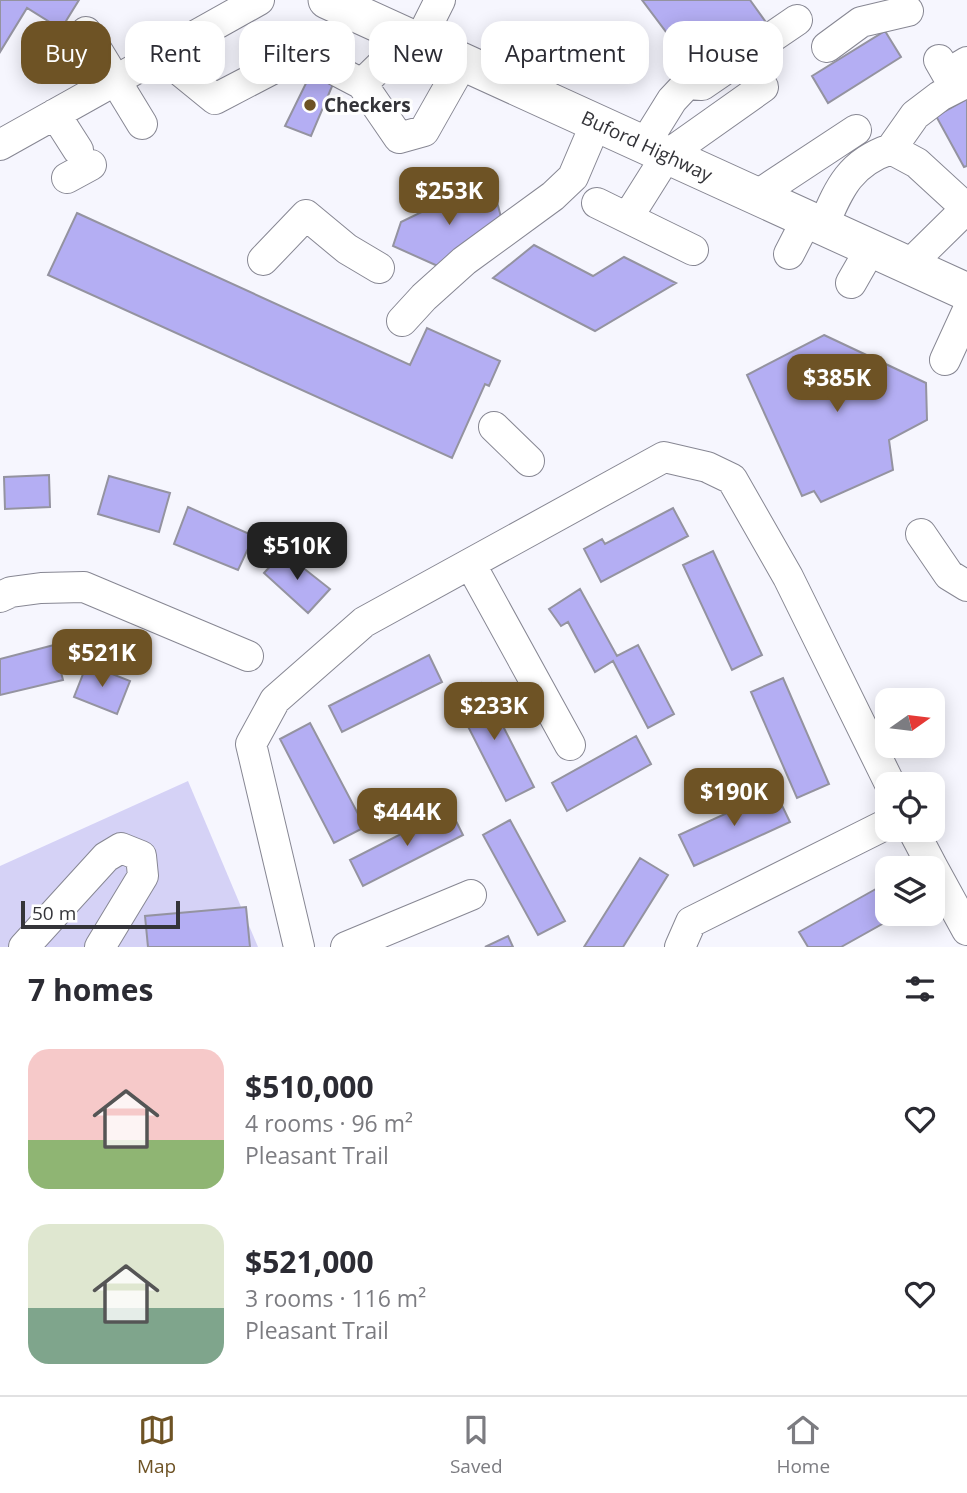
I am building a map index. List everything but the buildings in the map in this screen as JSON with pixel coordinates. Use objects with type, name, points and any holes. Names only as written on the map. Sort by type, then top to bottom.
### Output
[{"type":"main road","name":"Buford Highway","points":[[327,0],[373,21]]},
{"type":"main road","name":"Buford Highway","points":[[467,64],[967,292]]},
{"type":"street","points":[[222,21],[259,0]]},
{"type":"street","points":[[426,21],[440,0]]},
{"type":"street","points":[[827,47],[861,22],[908,10]]},
{"type":"street","points":[[628,217],[656,150],[672,100],[687,83],[702,85],[797,20]]},
{"type":"street","points":[[197,84],[215,99],[303,53],[362,84],[400,138],[424,131],[451,84]]},
{"type":"street","points":[[789,254],[815,223],[842,183],[872,155],[891,149],[915,115],[940,96],[955,69]]},
{"type":"street","points":[[0,145],[125,74]]},
{"type":"street","points":[[111,75],[142,124]]},
{"type":"street","points":[[362,84],[369,78]]},
{"type":"street","points":[[656,150],[763,87]]},
{"type":"street","points":[[55,114],[78,164]]},
{"type":"street","points":[[402,321],[464,261],[549,191],[573,177],[596,123]]},
{"type":"street","points":[[757,196],[856,130]]},
{"type":"street","points":[[891,149],[917,163],[966,208],[909,265]]},
{"type":"street","points":[[597,203],[692,250]]},
{"type":"street","points":[[263,260],[306,215],[347,249],[379,268]]},
{"type":"street","points":[[851,283],[871,248]]},
{"type":"street","points":[[945,360],[967,312]]},
{"type":"street","points":[[494,427],[529,461]]},
{"type":"street","points":[[299,947],[251,744],[275,700],[364,622],[664,457],[707,467],[732,479],[788,577],[884,772]]},
{"type":"street","points":[[921,534],[949,575],[966,586]]},
{"type":"street","points":[[471,565],[570,744]]},
{"type":"street","points":[[0,597],[11,592],[41,588],[84,587],[248,656]]},
{"type":"street","points":[[680,947],[691,922],[875,830]]},
{"type":"street","points":[[24,947],[106,858],[121,848],[141,856],[143,876],[100,947]]},
{"type":"street","points":[[945,890],[967,930]]},
{"type":"street","points":[[346,947],[471,895]]},
{"type":"shaded area","points":[[188,781],[258,947],[0,947],[0,866]]},
{"type":"place","name":"Checkers","points":[[310,105]]}]
